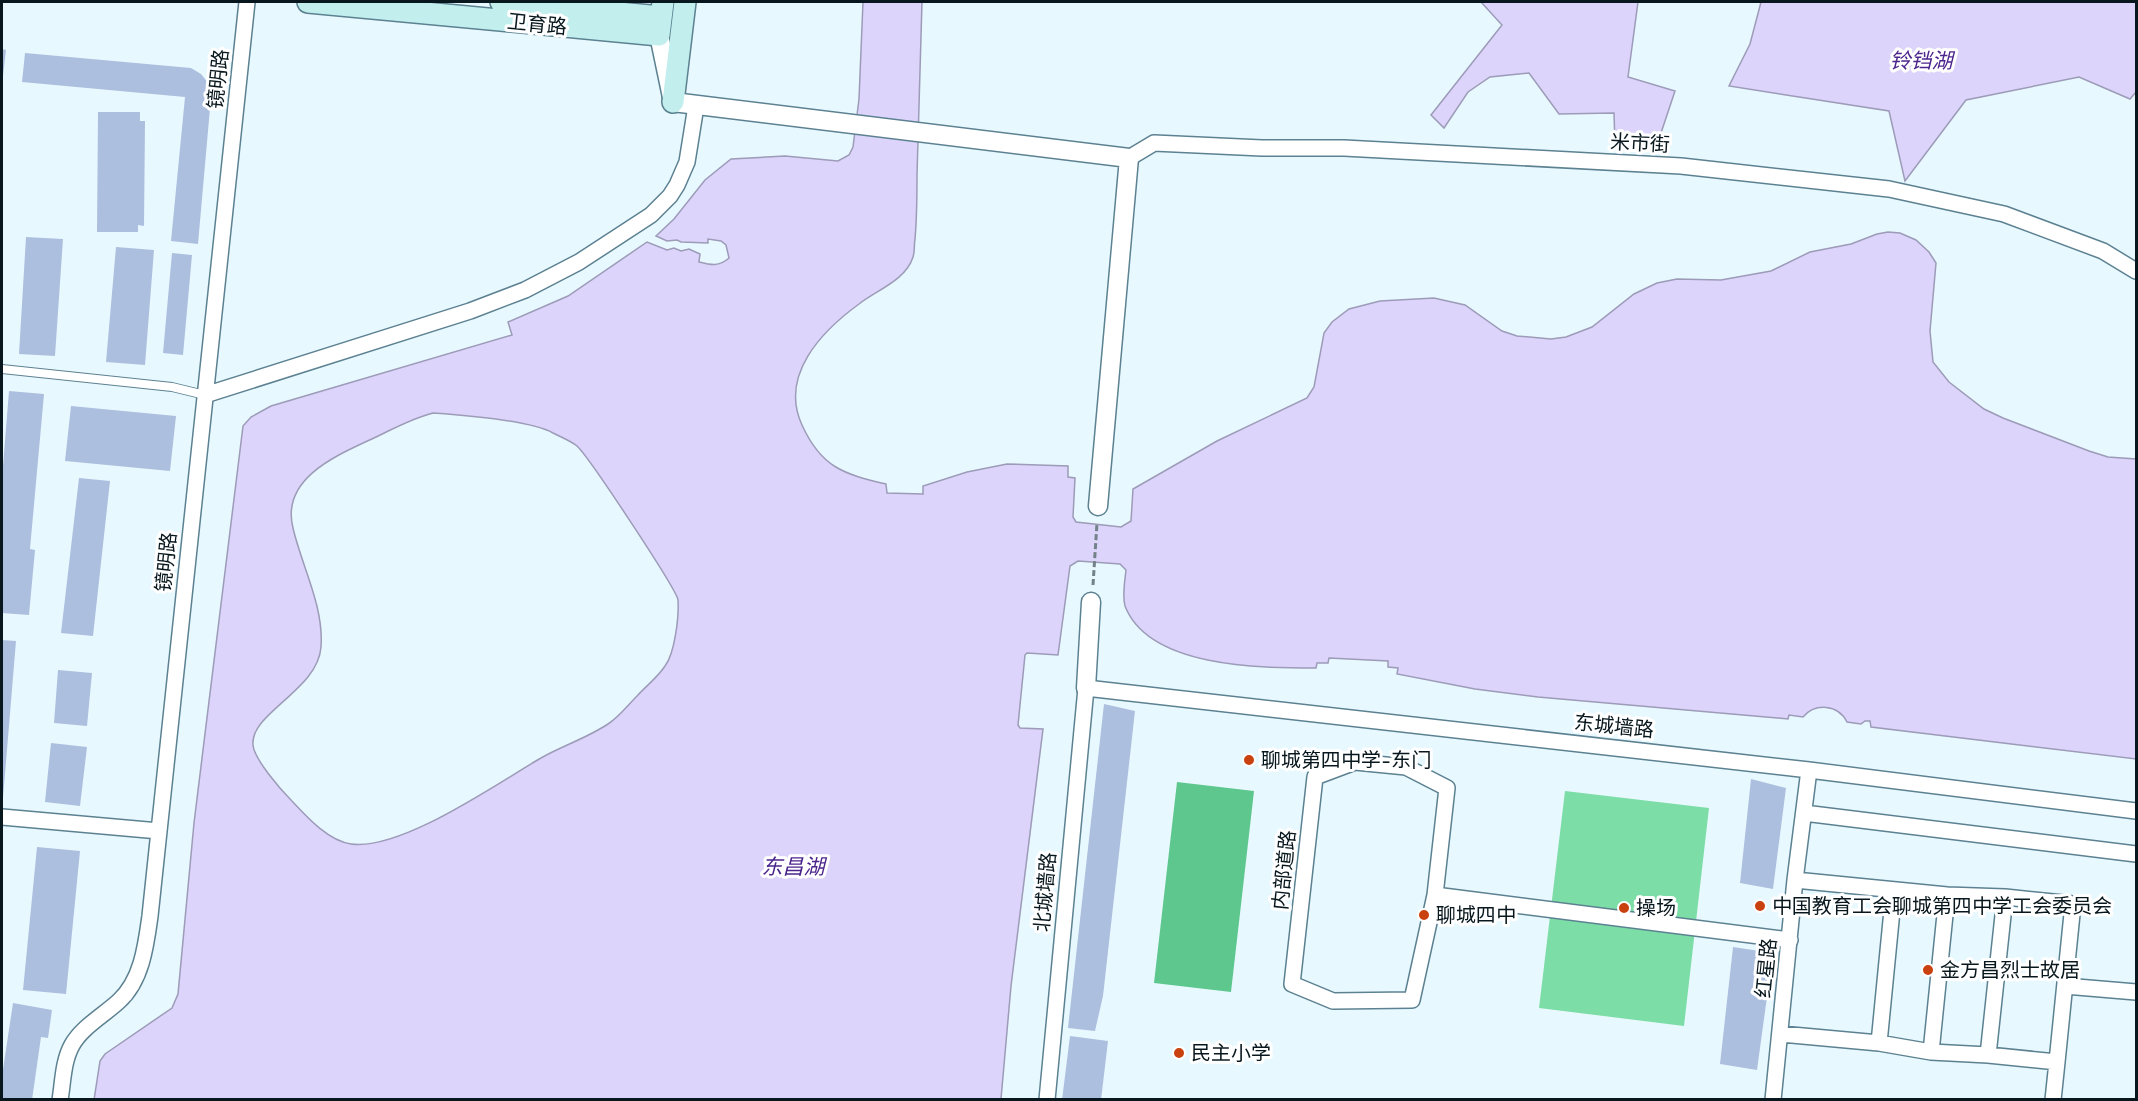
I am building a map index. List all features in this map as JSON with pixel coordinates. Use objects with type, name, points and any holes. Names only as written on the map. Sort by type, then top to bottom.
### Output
[{"type":"main road","name":"卫育路","points":[[308,2],[661,18]]},
{"type":"main road","name":"卫育路","points":[[501,2],[661,18]]},
{"type":"main road","points":[[673,102],[685,2]]},
{"type":"street","name":"镜明路","points":[[60,1100],[66,1061],[71,1046],[80,1034],[121,999],[135,977],[144,953],[149,925],[247,2]]},
{"type":"street","points":[[661,18],[673,102],[1129,158],[1098,506]]},
{"type":"street","points":[[205,394],[470,311],[525,290],[579,262],[651,215],[670,196],[687,162],[696,106]]},
{"type":"street","name":"米市街","points":[[1129,158],[1154,143],[1262,148],[1333,148],[1681,166],[1889,189],[2004,214],[2103,251],[2136,271]]},
{"type":"street","points":[[1086,688],[1091,602]]},
{"type":"street","name":"东城墙路","points":[[1086,688],[1809,770],[2136,811]]},
{"type":"street","name":"北城墙路","points":[[1047,1100],[1086,688]]},
{"type":"street","name":"内部道路","points":[[1355,762],[1406,767],[1447,788],[1436,895],[1412,1000],[1333,1001],[1292,984],[1315,777],[1355,762]]},
{"type":"street","name":"红星路","points":[[1773,1100],[1795,880],[1809,770]]},
{"type":"street","points":[[1804,813],[2136,854]]},
{"type":"street","points":[[2,817],[159,831]]},
{"type":"street","points":[[1795,880],[1947,895],[2005,897],[2073,904],[2053,1100]]},
{"type":"street","points":[[1879,1043],[1894,890]]},
{"type":"street","points":[[1436,895],[1790,940]]},
{"type":"street","points":[[1931,1052],[1947,895]]},
{"type":"street","points":[[1988,1055],[2005,897]]},
{"type":"street","points":[[2065,986],[2136,992]]},
{"type":"street","points":[[1781,1034],[1879,1043],[1931,1052],[2057,1062]]},
{"type":"lane","points":[[2,369],[172,387],[205,394]]},
{"type":"path","points":[[1091,602],[1098,506]]},
{"type":"green space","points":[[1177,782],[1254,791],[1231,992],[1154,983]]},
{"type":"green space","name":"操场","points":[[1565,791],[1709,808],[1684,1026],[1539,1008]]},
{"type":"water","name":"东昌湖","points":[[863,2],[922,2],[917,215],[913,257],[898,278],[866,299],[831,327],[808,356],[800,372],[796,389],[796,407],[809,439],[817,451],[835,466],[857,476],[886,484],[887,493],[923,494],[923,486],[967,472],[1007,464],[1068,466],[1068,477],[1075,478],[1073,517],[1076,522],[1121,527],[1131,521],[1133,489],[1217,441],[1307,398],[1314,387],[1324,333],[1332,322],[1349,309],[1380,301],[1434,298],[1465,305],[1502,331],[1517,336],[1551,339],[1566,337],[1592,327],[1634,294],[1657,283],[1677,279],[1721,280],[1771,271],[1810,252],[1851,244],[1888,232],[1900,233],[1916,240],[1929,252],[1936,263],[1930,331],[1933,362],[1949,382],[1984,409],[2003,418],[2108,457],[2136,459],[2136,759],[1871,727],[1870,721],[1861,724],[1847,722],[1838,712],[1826,708],[1814,709],[1803,717],[1789,715],[1788,719],[1538,697],[1475,689],[1397,674],[1398,668],[1388,667],[1388,661],[1329,658],[1328,663],[1317,663],[1316,668],[1238,665],[1209,660],[1181,653],[1157,642],[1138,626],[1125,606],[1126,570],[1120,564],[1078,561],[1070,566],[1058,655],[1027,653],[1025,655],[1018,725],[1020,728],[1043,729],[1011,986],[1001,1099],[94,1100],[100,1061],[105,1054],[172,1008],[178,994],[194,823],[243,426],[251,417],[271,406],[512,335],[508,322],[568,296],[647,242],[667,250],[689,249],[700,254],[699,262],[722,263],[729,258],[726,245],[721,241],[708,239],[708,243],[667,241],[656,236],[674,219],[705,180],[731,159],[785,156],[838,161],[849,155],[853,147],[859,99]],"holes":[[[433,413],[495,419],[542,428],[577,446],[614,497],[674,591],[678,600],[674,644],[662,670],[620,714],[592,734],[541,758],[421,827],[372,843],[351,844],[326,833],[303,813],[269,774],[258,758],[253,745],[255,733],[262,722],[309,676],[317,662],[321,647],[316,602],[297,543],[291,510],[295,495],[304,481],[330,460],[411,420]]]},
{"type":"water","points":[[1481,2],[1638,2],[1628,77],[1675,91],[1657,145],[1615,144],[1614,113],[1559,114],[1529,73],[1490,77],[1468,92],[1444,128],[1431,115],[1502,25]]},
{"type":"water","name":"铃铛湖","points":[[1761,2],[2136,2],[2136,92],[2130,99],[2079,77],[1966,100],[1905,181],[1889,111],[1729,86],[1750,44]]},
{"type":"building","points":[[2,49],[6,50],[3,76],[2,76]]},
{"type":"building","points":[[25,53],[191,68],[201,74],[209,84],[211,97],[198,244],[171,241],[185,97],[22,82]]},
{"type":"building","points":[[98,112],[140,112],[140,121],[145,121],[144,226],[138,225],[138,232],[97,232]]},
{"type":"building","points":[[26,237],[63,239],[55,356],[19,354]]},
{"type":"building","points":[[116,247],[154,250],[145,365],[106,362]]},
{"type":"building","points":[[172,253],[192,255],[183,355],[163,353]]},
{"type":"building","points":[[9,391],[44,394],[30,549],[35,550],[29,615],[2,613],[2,478]]},
{"type":"building","points":[[71,406],[176,416],[170,471],[65,461]]},
{"type":"building","points":[[79,478],[110,481],[93,636],[61,633]]},
{"type":"building","points":[[2,640],[16,641],[3,798],[2,798]]},
{"type":"building","points":[[58,670],[92,673],[87,726],[54,723]]},
{"type":"building","points":[[1104,704],[1135,711],[1103,996],[1095,1031],[1068,1028]]},
{"type":"building","points":[[51,743],[87,747],[80,806],[45,802]]},
{"type":"building","points":[[1751,779],[1786,788],[1773,889],[1740,883]]},
{"type":"building","points":[[37,847],[80,851],[66,994],[23,990]]},
{"type":"building","points":[[1733,947],[1773,953],[1757,1070],[1720,1064]]},
{"type":"building","points":[[13,1003],[52,1010],[48,1038],[41,1037],[32,1100],[2,1100],[2,1076]]},
{"type":"building","points":[[1070,1036],[1108,1041],[1101,1100],[1062,1100]]},
{"type":"place","name":"聊城第四中学-东门","points":[[1249,760]]},
{"type":"place","name":"中国教育工会聊城第四中学工会委员会","points":[[1760,906]]},
{"type":"place","name":"操场","points":[[1624,908]]},
{"type":"place","name":"聊城四中","points":[[1424,915]]},
{"type":"place","name":"金方昌烈士故居","points":[[1928,970]]},
{"type":"place","name":"民主小学","points":[[1179,1053]]}]
